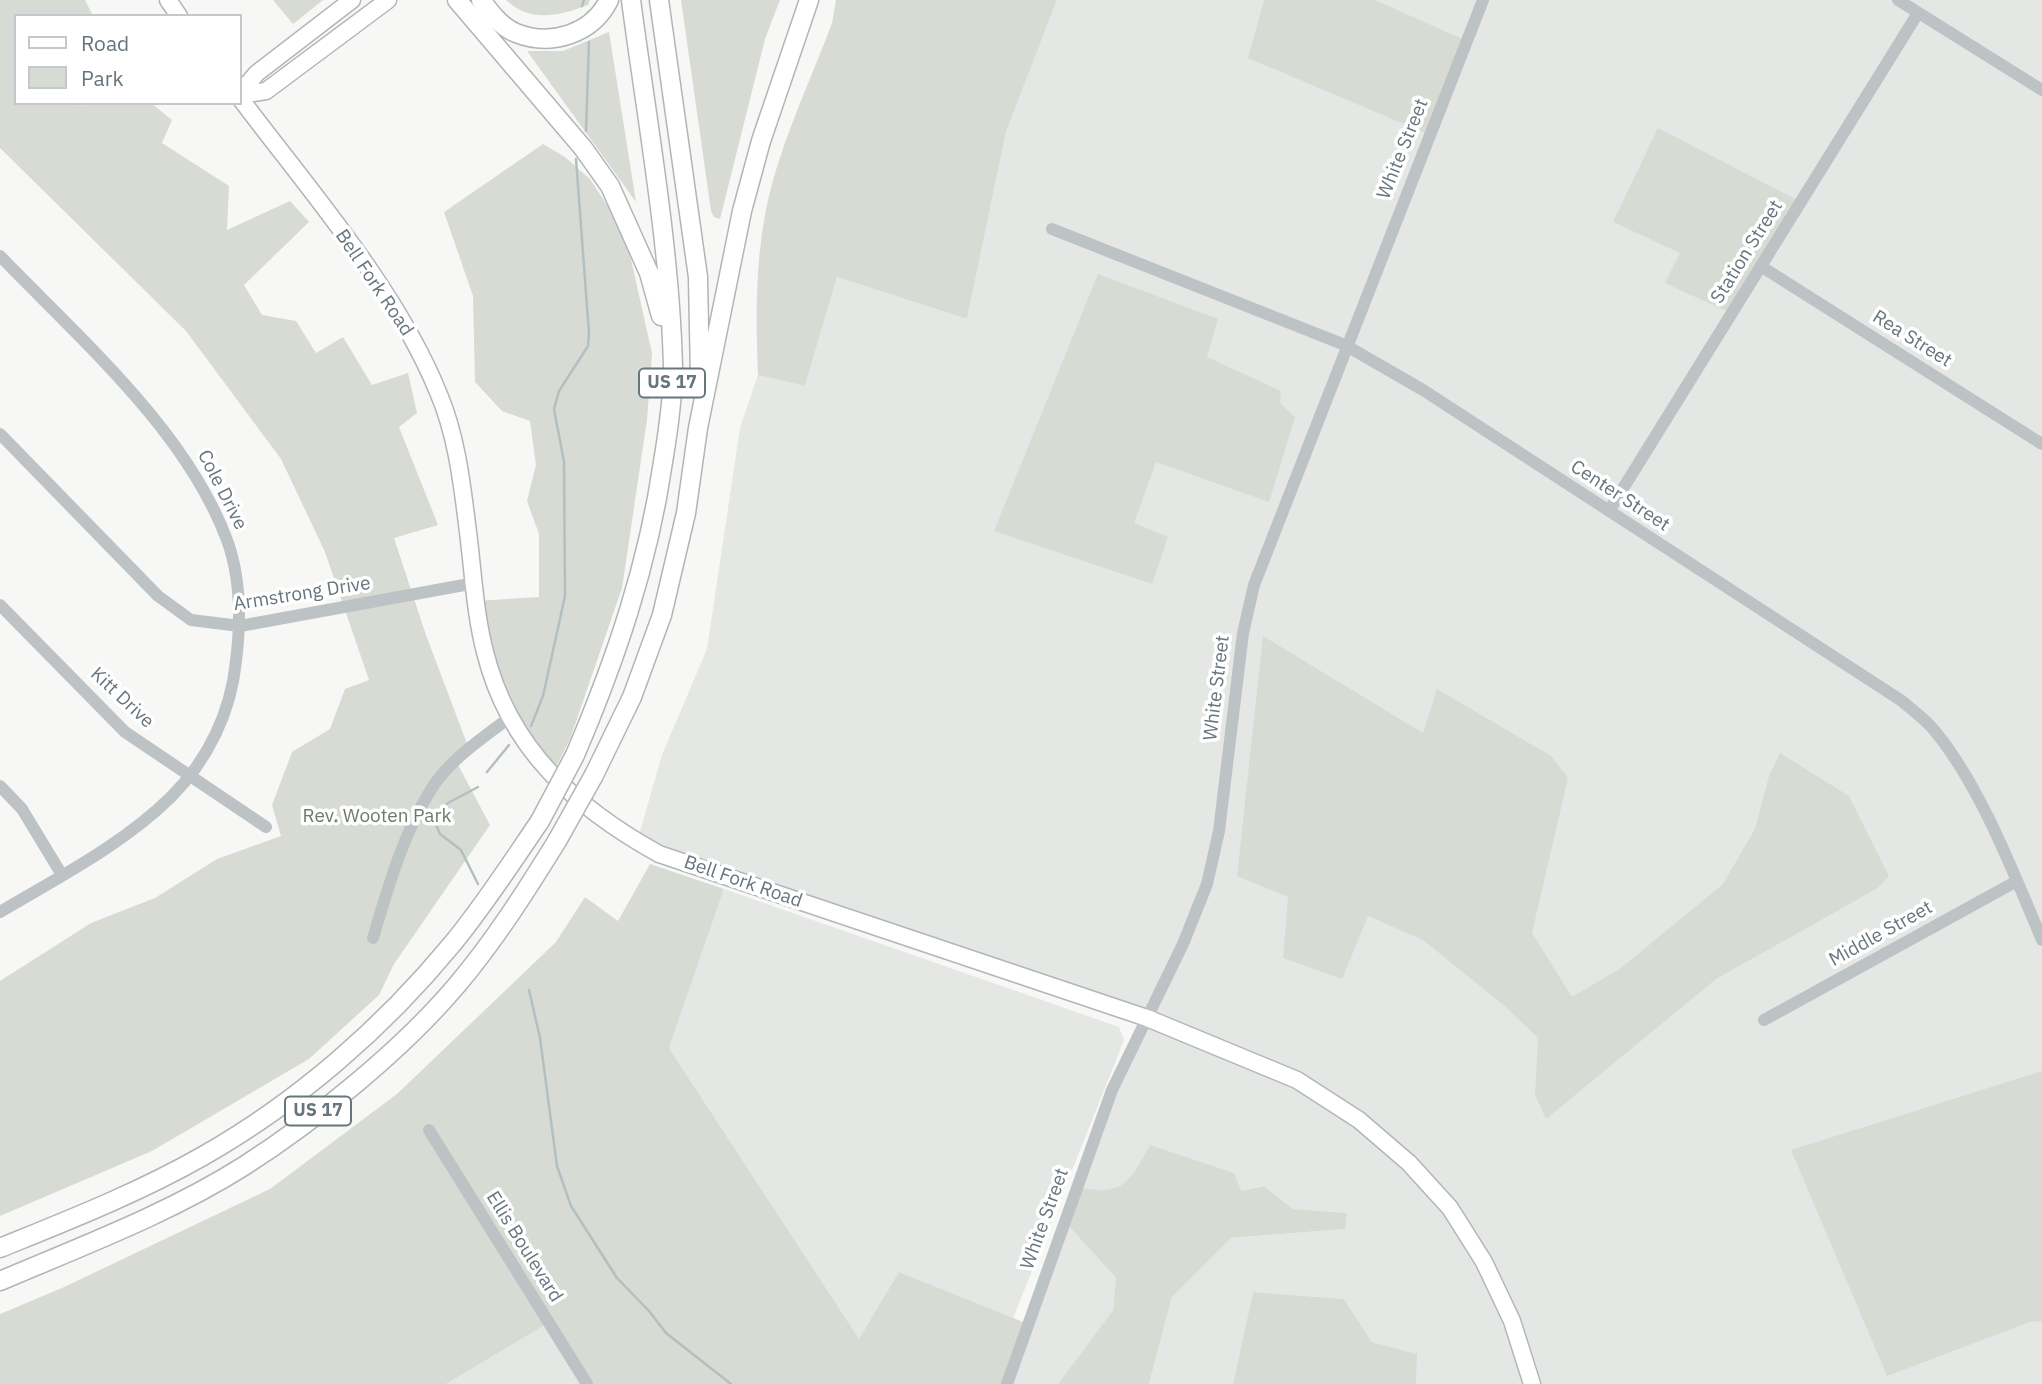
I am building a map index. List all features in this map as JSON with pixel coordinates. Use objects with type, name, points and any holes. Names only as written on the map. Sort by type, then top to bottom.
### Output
[{"type":"highway","points":[[457,0],[583,148],[611,186],[649,273],[673,370]]},
{"type":"highway","points":[[481,0],[495,18],[515,33],[551,38],[582,30],[595,20],[609,0]]},
{"type":"highway","name":"US 17","points":[[0,1248],[120,1199],[204,1155],[271,1113],[338,1061],[401,1000],[454,942],[540,821],[575,755],[615,658],[634,600],[655,520],[673,370],[666,264],[631,0]]},
{"type":"highway","name":"US 17","points":[[0,1281],[137,1222],[243,1166],[333,1100],[402,1041],[457,986],[506,922],[557,841],[594,775],[632,697],[662,615],[686,513],[698,428],[701,356],[698,277],[659,0]]},
{"type":"highway","points":[[698,428],[742,211],[761,141],[809,0]]},
{"type":"main road","points":[[242,92],[257,73],[352,0]]},
{"type":"main road","points":[[242,95],[266,91],[388,0]]},
{"type":"main road","name":"Bell Fork Road","points":[[242,98],[408,327],[439,393],[458,456],[485,652],[509,718],[551,777],[612,828],[659,854],[1147,1018],[1297,1080],[1359,1120],[1409,1163],[1450,1208],[1484,1262],[1512,1321],[1532,1384]]},
{"type":"street","name":"White Street","points":[[1007,1384],[1112,1090],[1208,884],[1219,831],[1243,634],[1254,584],[1345,345],[1483,0]]},
{"type":"street","points":[[1898,0],[2042,90]]},
{"type":"street","name":"Station Street","points":[[1609,511],[1918,13]]},
{"type":"street","name":"Center Street","points":[[1052,229],[1345,345],[1423,390],[1902,701],[1933,728],[1963,772],[2017,881],[2042,940]]},
{"type":"street","name":"Cole Drive","points":[[0,256],[174,441],[227,541],[236,583],[240,626],[235,675],[222,724],[190,776],[138,827],[0,912]]},
{"type":"street","name":"Rea Street","points":[[1762,267],[2042,444]]},
{"type":"street","name":"Armstrong Drive","points":[[0,434],[158,596],[191,620],[240,626],[475,583]]},
{"type":"street","name":"Kitt Drive","points":[[0,605],[125,732],[266,827]]},
{"type":"street","points":[[373,938],[394,864],[430,790],[462,754],[509,718]]},
{"type":"street","points":[[0,786],[22,809],[61,875]]},
{"type":"street","name":"Middle Street","points":[[1763,1020],[2017,881]]},
{"type":"street","name":"Ellis Boulevard","points":[[429,1130],[587,1384]]},
{"type":"shaded area","points":[[1057,0],[2042,0],[2042,1384],[1416,1384],[1416,1354],[1372,1342],[1344,1299],[1253,1292],[1233,1384],[1149,1384],[1172,1297],[1231,1238],[1345,1229],[1346,1213],[1293,1209],[1264,1186],[1241,1191],[1130,1181],[1115,1189],[1100,1192],[1077,1187],[1147,1018],[637,842],[662,755],[707,649],[740,428],[758,375],[805,386],[837,277],[967,319],[1006,132]]},
{"type":"shaded area","points":[[724,889],[1119,1027],[1124,1040],[1012,1321],[899,1273],[859,1340],[669,1048]]},
{"type":"shaded area","points":[[1064,1221],[1116,1278],[1113,1310],[1058,1384],[1007,1384]]},
{"type":"shaded area","points":[[548,1322],[587,1384],[446,1384]]},
{"type":"green space","name":"Rev. Wooten Park","points":[[0,0],[85,0],[92,14],[14,14],[14,105],[153,105],[172,120],[162,143],[229,186],[227,230],[290,201],[309,222],[244,285],[262,315],[296,321],[316,353],[343,337],[372,385],[408,373],[417,413],[399,427],[438,525],[394,538],[426,635],[469,749],[455,759],[490,825],[394,964],[379,995],[309,1059],[152,1151],[0,1216],[0,981],[91,923],[155,898],[217,859],[281,836],[272,805],[292,752],[330,729],[345,689],[369,680],[325,552],[281,459],[186,331],[0,148]]},
{"type":"green space","points":[[273,0],[323,0],[293,24]]},
{"type":"green space","points":[[506,0],[590,0],[588,5],[577,9],[535,15]]},
{"type":"green space","points":[[681,0],[780,0],[765,39],[720,219],[714,217],[711,211]]},
{"type":"green space","points":[[836,0],[1057,0],[1006,132],[967,319],[837,277],[805,386],[758,375],[759,255],[777,166],[832,23]]},
{"type":"green space","points":[[1264,0],[1375,0],[1467,41],[1430,135],[1248,58]]},
{"type":"green space","points":[[609,32],[636,202],[527,51],[563,51]]},
{"type":"green space","points":[[1658,128],[1801,202],[1732,314],[1665,283],[1680,253],[1613,222]]},
{"type":"green space","points":[[543,144],[565,157],[590,179],[616,219],[630,255],[652,353],[647,420],[622,588],[570,739],[551,777],[509,718],[477,601],[539,597],[539,534],[527,501],[536,465],[530,421],[502,411],[475,382],[473,296],[444,212]]},
{"type":"green space","points":[[1098,274],[1218,319],[1207,357],[1281,391],[1280,403],[1295,417],[1269,502],[1156,462],[1134,523],[1168,537],[1152,584],[994,531]]},
{"type":"green space","points":[[1263,636],[1423,733],[1437,689],[1551,756],[1568,778],[1532,933],[1572,997],[1621,968],[1723,884],[1755,829],[1769,776],[1780,753],[1849,796],[1889,876],[1878,888],[1716,979],[1546,1119],[1535,1095],[1538,1038],[1506,1007],[1423,940],[1368,916],[1342,979],[1283,958],[1288,897],[1237,876]]},
{"type":"green space","points":[[650,864],[724,889],[669,1048],[859,1339],[899,1272],[1028,1324],[1007,1384],[587,1384],[548,1323],[446,1384],[0,1384],[0,1314],[62,1288],[270,1189],[397,1094],[556,942],[585,897],[618,921]]},
{"type":"green space","points":[[2042,1071],[2042,1321],[2030,1322],[1887,1376],[1791,1150]]},
{"type":"green space","points":[[1150,1145],[1234,1173],[1241,1191],[1264,1186],[1293,1209],[1347,1213],[1345,1229],[1231,1238],[1172,1297],[1149,1384],[1058,1384],[1113,1310],[1116,1278],[1064,1221],[1077,1187],[1105,1190],[1123,1184],[1130,1178]]},
{"type":"green space","points":[[1253,1292],[1344,1299],[1372,1342],[1417,1354],[1416,1384],[1233,1384]]},
{"type":"waterway","points":[[582,6],[584,0]]},
{"type":"waterway","points":[[586,131],[589,42]]},
{"type":"waterway","points":[[531,726],[543,696],[565,596],[564,462],[554,409],[559,391],[588,346],[576,159]]},
{"type":"waterway","points":[[487,772],[509,745]]},
{"type":"waterway","points":[[478,787],[448,803],[433,818],[440,834],[461,850],[478,884]]},
{"type":"waterway","points":[[529,990],[540,1038],[557,1166],[571,1206],[617,1278],[666,1333],[731,1384]]}]
